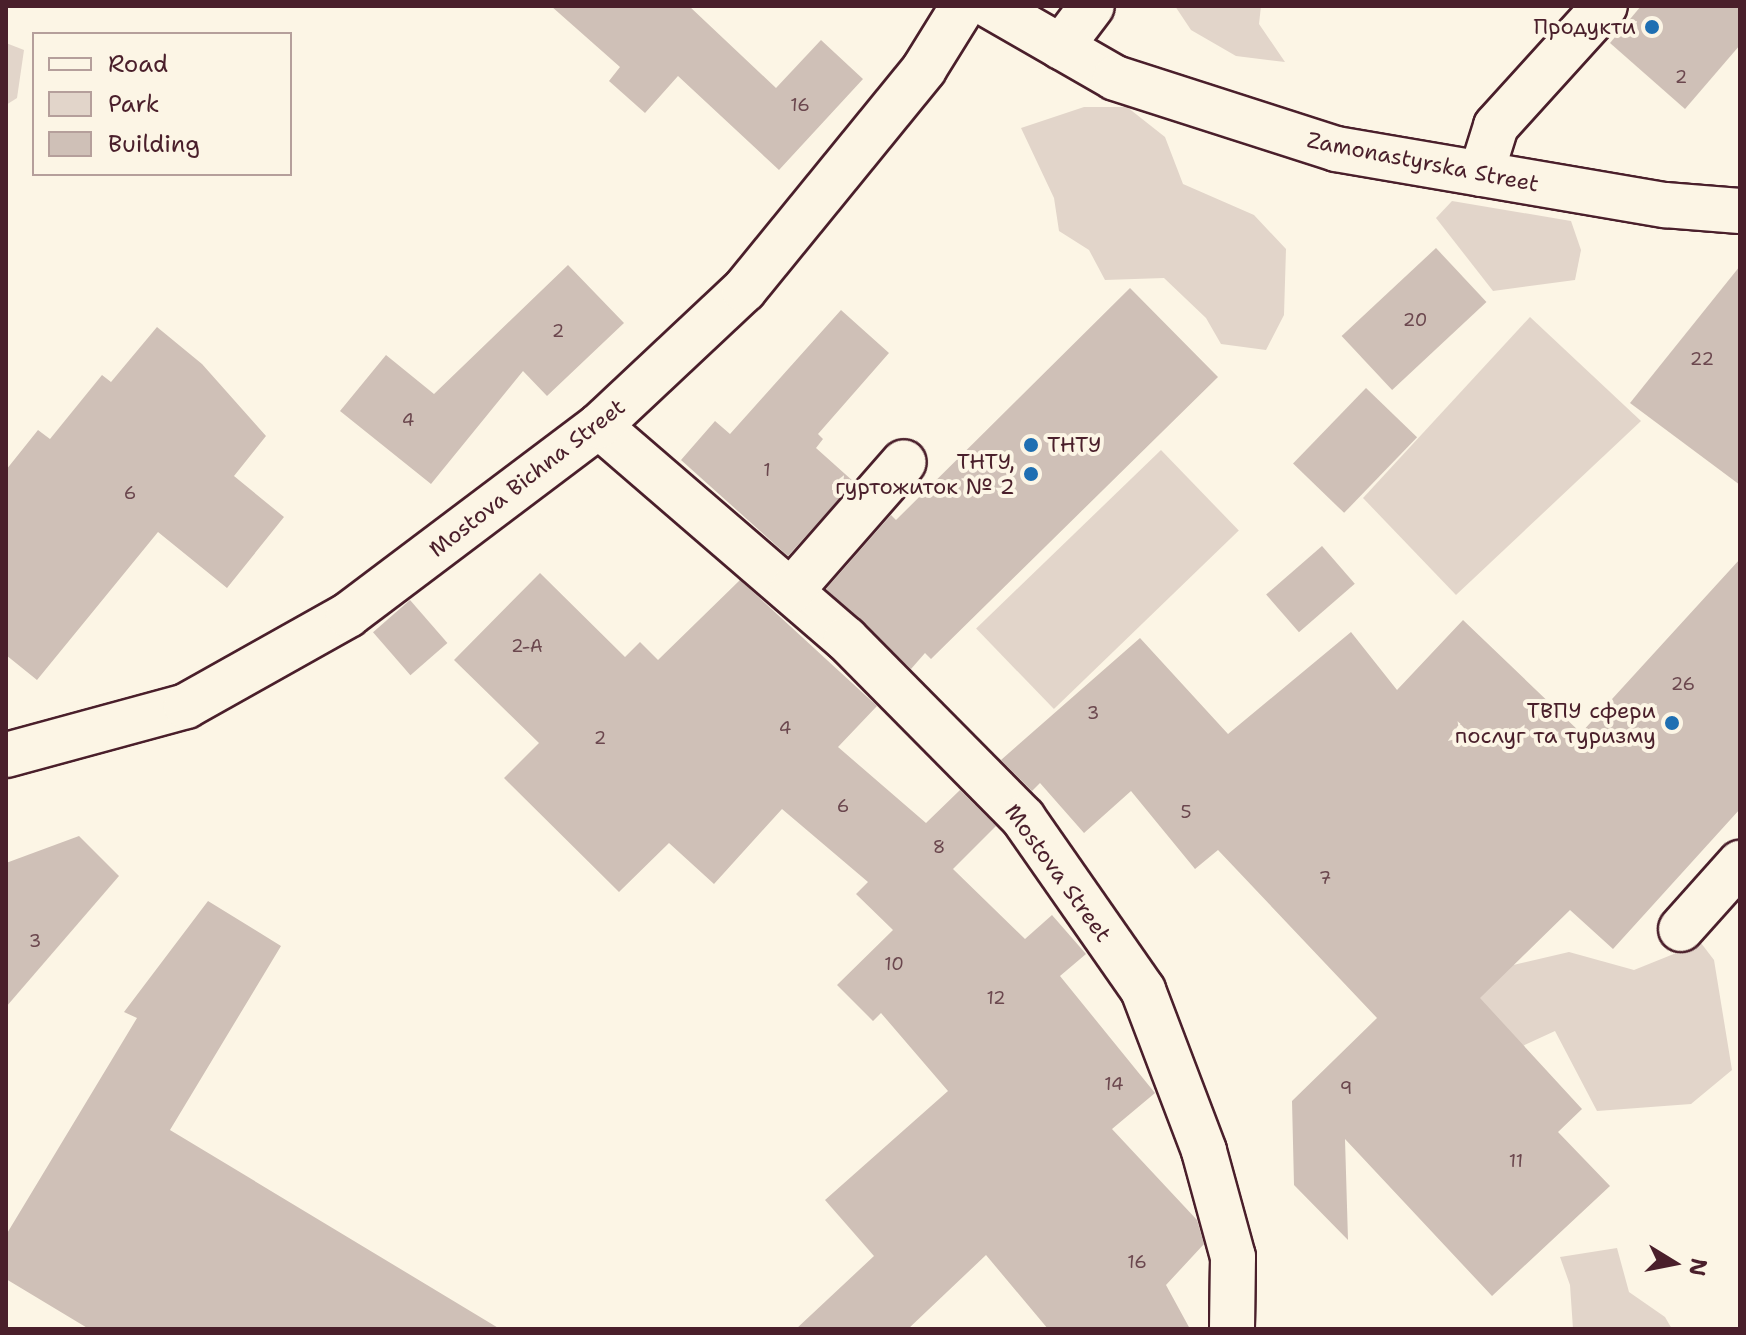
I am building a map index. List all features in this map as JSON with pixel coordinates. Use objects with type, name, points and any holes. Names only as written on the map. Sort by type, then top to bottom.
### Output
[{"type":"street","name":"Mostova Bichna Street","points":[[6,755],[186,706],[348,615],[599,426],[744,290],[924,69],[963,6]]},
{"type":"street","name":"Zamonastyrska Street","points":[[990,6],[1115,78],[1230,119],[1336,149],[1665,205],[1740,211]]},
{"type":"street","points":[[1061,47],[1092,6]]},
{"type":"street","points":[[1481,174],[1496,126],[1605,6]]},
{"type":"street","name":"Mostova Street","points":[[599,426],[846,639],[1023,818],[1143,990],[1204,1151],[1233,1257],[1232,1329]]},
{"type":"street","points":[[791,591],[904,462]]},
{"type":"street","points":[[1681,929],[1740,863]]},
{"type":"green space","points":[[1175,6],[1261,6],[1259,24],[1285,62],[1236,56],[1191,30]]},
{"type":"green space","points":[[6,43],[24,50],[17,98],[6,105]]},
{"type":"green space","points":[[1084,107],[1127,107],[1165,137],[1183,184],[1254,215],[1286,249],[1284,315],[1266,350],[1221,344],[1206,318],[1164,278],[1105,280],[1089,250],[1059,231],[1054,198],[1021,128]]},
{"type":"green space","points":[[1452,201],[1571,221],[1581,250],[1575,280],[1493,291],[1436,218]]},
{"type":"green space","points":[[1530,317],[1641,421],[1456,595],[1363,498]]},
{"type":"green space","points":[[1161,450],[1239,531],[1054,709],[976,629]]},
{"type":"green space","points":[[1701,943],[1714,960],[1732,1070],[1691,1104],[1597,1111],[1555,1031],[1490,1061],[1397,1078],[1492,970],[1569,952],[1634,970]]},
{"type":"green space","points":[[1617,1248],[1629,1292],[1665,1317],[1672,1329],[1573,1329],[1570,1285],[1560,1257]]},
{"type":"building","points":[[551,6],[689,6],[776,88],[821,40],[863,79],[779,170],[678,76],[645,113],[609,81],[620,67]]},
{"type":"building","points":[[1641,6],[1740,6],[1740,45],[1685,109],[1610,43]]},
{"type":"building","points":[[1436,248],[1486,302],[1392,390],[1342,336]]},
{"type":"building","points":[[568,265],[624,323],[547,396],[523,371],[431,484],[340,411],[386,355],[434,394]]},
{"type":"building","points":[[1740,266],[1740,485],[1630,403]]},
{"type":"building","name":"ТНТУ, гуртожиток № 2","points":[[1130,288],[1218,377],[931,659],[925,653],[911,669],[826,589],[891,515],[896,520]]},
{"type":"building","points":[[841,310],[889,353],[818,434],[823,439],[816,448],[854,482],[788,556],[681,460],[715,421],[730,434]]},
{"type":"building","points":[[157,327],[202,364],[266,436],[234,476],[284,517],[227,588],[158,532],[37,680],[6,655],[6,470],[38,430],[50,439],[102,375],[111,382]]},
{"type":"building","points":[[1366,388],[1417,437],[1344,513],[1293,464]]},
{"type":"building","points":[[1322,546],[1355,584],[1299,632],[1266,595]]},
{"type":"building","points":[[1740,559],[1740,809],[1613,949],[1570,910],[1480,998],[1582,1109],[1558,1132],[1610,1186],[1492,1296],[1345,1139],[1348,1240],[1294,1185],[1292,1101],[1377,1018],[1218,850],[1195,869],[1131,791],[1084,833],[1040,783],[1032,791],[1001,760],[1140,638],[1228,734],[1351,632],[1397,690],[1463,620],[1581,733]]},
{"type":"building","points":[[540,573],[625,657],[640,642],[658,660],[740,580],[877,706],[838,747],[926,823],[960,790],[996,826],[953,869],[1025,939],[1052,915],[1086,954],[1060,976],[1155,1093],[1112,1129],[1197,1220],[1204,1244],[1166,1285],[1190,1329],[1048,1329],[986,1255],[908,1329],[796,1329],[874,1256],[825,1200],[948,1091],[881,1013],[873,1021],[837,985],[893,930],[856,894],[868,882],[782,809],[714,884],[669,843],[619,892],[504,778],[539,743],[454,660]]},
{"type":"building","points":[[410,600],[447,643],[410,675],[373,632]]},
{"type":"building","points":[[79,836],[119,876],[6,1007],[6,863]]},
{"type":"building","points":[[208,901],[281,946],[170,1130],[500,1329],[89,1329],[6,1279],[6,1235],[137,1018],[124,1012]]},
{"type":"place","name":"Продукти","points":[[1652,27]]},
{"type":"place","name":"ТНТУ","points":[[1031,445]]},
{"type":"place","name":"ТНТУ, гуртожиток № 2","points":[[1031,474]]},
{"type":"place","name":"ТВПУ сфери послуг та туризму","points":[[1672,723]]}]
